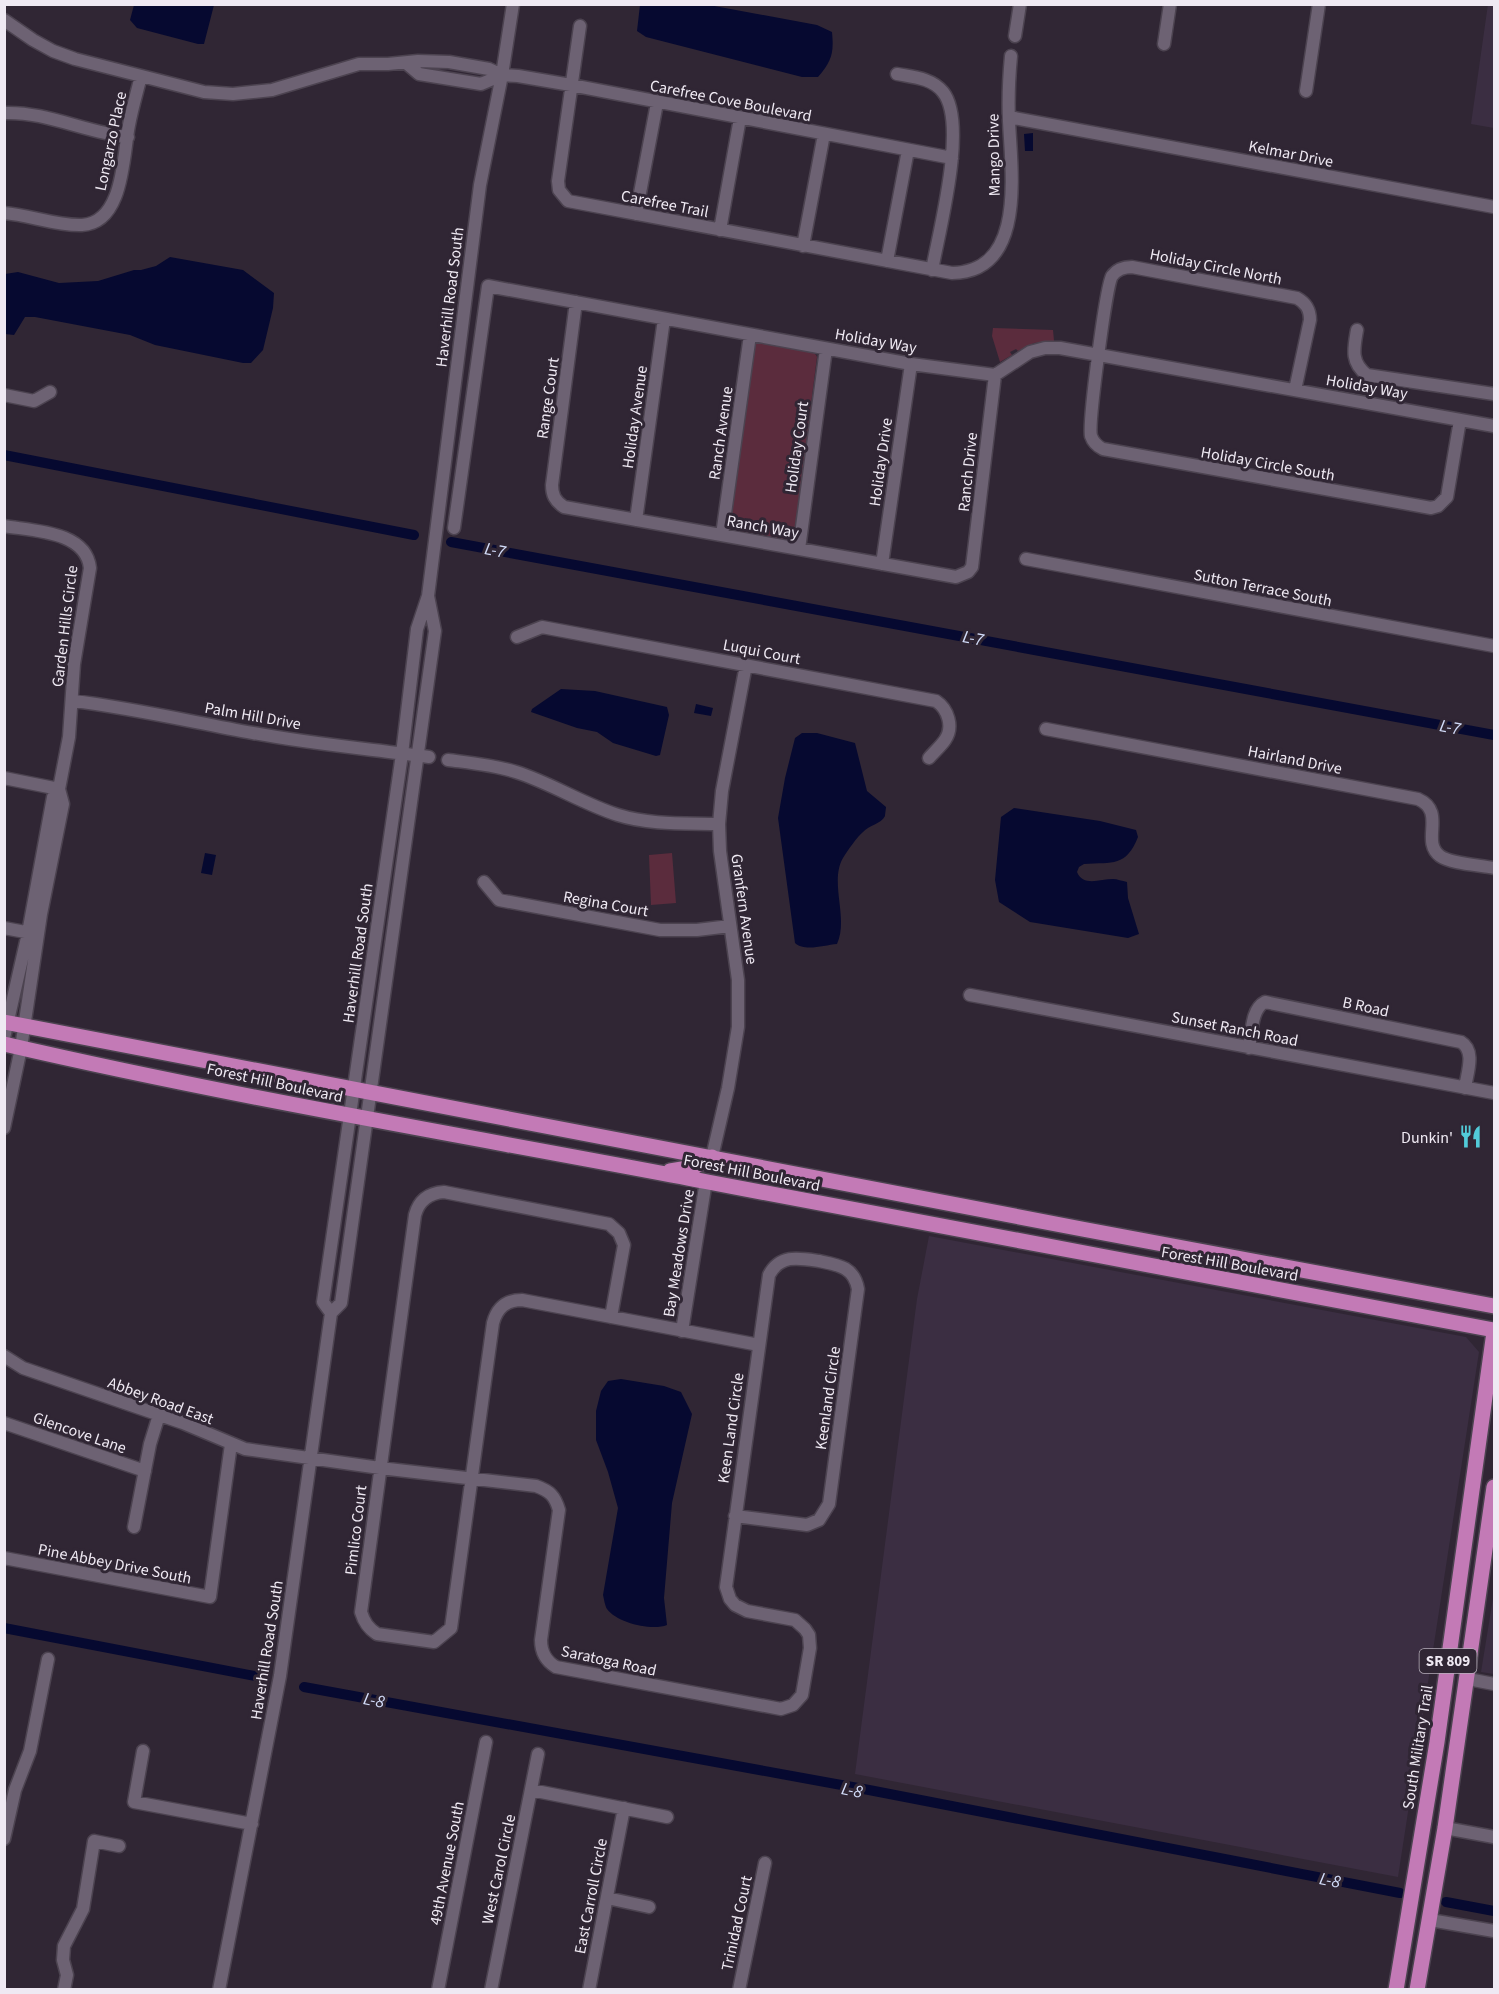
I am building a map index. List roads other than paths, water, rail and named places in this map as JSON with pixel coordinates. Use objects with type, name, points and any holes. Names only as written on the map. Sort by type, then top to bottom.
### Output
[{"type":"main road","name":"Forest Hill Boulevard","points":[[6,1027],[24,1025],[1494,1306]]},
{"type":"main road","name":"Forest Hill Boulevard","points":[[4,1044],[368,1120],[706,1181],[1494,1331]]},
{"type":"main road","points":[[652,1172],[678,1171],[694,1167],[712,1157]]},
{"type":"main road","points":[[706,1181],[735,1168],[764,1167]]},
{"type":"main road","points":[[994,1237],[1031,1219]]},
{"type":"main road","points":[[1030,1244],[1063,1225]]},
{"type":"main road","points":[[1205,1276],[1241,1259]]},
{"type":"main road","name":"South Military Trail","points":[[1396,1989],[1437,1742],[1494,1331]]},
{"type":"main road","name":"SR 809","points":[[1417,1989],[1468,1679],[1494,1487]]},
{"type":"main road","points":[[1459,1589],[1464,1614],[1450,1713],[1452,1724],[1460,1730]]},
{"type":"main road","points":[[1437,1742],[1445,1750],[1446,1758],[1433,1850],[1439,1866]]},
{"type":"street","name":"Haverhill Road South","points":[[331,1313],[323,1302],[402,754],[417,629],[428,596],[480,185],[502,75],[513,4]]},
{"type":"street","points":[[1015,36],[1020,4]]},
{"type":"street","points":[[1164,44],[1170,4]]},
{"type":"street","points":[[1306,91],[1319,4]]},
{"type":"street","name":"Carefree Cove Boulevard","points":[[4,20],[53,51],[75,59],[204,92],[249,93],[272,90],[359,64],[449,62],[489,69],[502,75],[571,85],[952,158]]},
{"type":"street","name":"Carefree Trail","points":[[580,26],[558,182],[559,190],[567,201],[932,270]]},
{"type":"street","name":"Mango Drive","points":[[932,270],[952,273],[972,270],[989,260],[999,248],[1011,207],[1009,117],[1011,56]]},
{"type":"street","points":[[897,74],[927,80],[944,93],[952,112],[952,158],[932,270]]},
{"type":"street","name":"Longarzo Place","points":[[4,213],[81,225],[100,219],[112,204],[125,157],[129,124],[141,76]]},
{"type":"street","points":[[636,214],[657,103]]},
{"type":"street","points":[[4,113],[33,116],[112,136],[128,137]]},
{"type":"street","name":"Kelmar Drive","points":[[1009,117],[1494,207]]},
{"type":"street","points":[[720,230],[740,118]]},
{"type":"street","points":[[803,246],[824,134]]},
{"type":"street","points":[[887,261],[908,150]]},
{"type":"street","name":"Holiday Circle North","points":[[1099,354],[1110,279],[1119,269],[1132,267],[1297,298],[1303,302],[1307,307],[1310,320],[1295,390]]},
{"type":"street","name":"Holiday Way","points":[[454,528],[489,285],[911,364],[995,375],[1023,355],[1045,348],[1060,348],[1494,426]]},
{"type":"street","name":"Range Court","points":[[554,498],[552,485],[576,302]]},
{"type":"street","name":"Holiday Avenue","points":[[636,520],[664,319]]},
{"type":"street","points":[[1357,330],[1354,358],[1356,365],[1367,375],[1494,394]]},
{"type":"street","name":"Ranch Avenue","points":[[722,535],[750,335]]},
{"type":"street","name":"Holiday Court","points":[[799,549],[826,349]]},
{"type":"street","name":"Holiday Circle South","points":[[1099,354],[1090,435],[1097,446],[1103,449],[1425,508],[1438,506],[1447,497],[1460,420]]},
{"type":"street","name":"Holiday Drive","points":[[882,564],[911,364]]},
{"type":"street","name":"Ranch Drive","points":[[968,572],[974,560],[995,375]]},
{"type":"street","points":[[4,395],[34,401],[50,392]]},
{"type":"street","name":"Ranch Way","points":[[554,498],[564,507],[882,564],[956,577],[968,572]]},
{"type":"street","name":"Garden Hills Circle","points":[[4,526],[66,538],[79,546],[89,561],[90,568],[74,664],[69,737],[59,789],[53,797],[33,933],[21,1048],[4,1128]]},
{"type":"street","name":"Sutton Terrace South","points":[[1026,559],[1494,646]]},
{"type":"street","name":"Haverhill Road South","points":[[219,1989],[280,1676],[331,1313],[341,1303],[435,631],[428,596]]},
{"type":"street","name":"Luqui Court","points":[[517,637],[542,627],[936,701],[946,711],[949,724],[947,738],[929,758]]},
{"type":"street","name":"Granfern Avenue","points":[[712,1157],[728,1088],[738,1027],[738,980],[720,851],[719,824],[722,791],[746,665]]},
{"type":"street","name":"Palm Hill Drive","points":[[72,701],[115,706],[323,744],[429,757]]},
{"type":"street","name":"Hairland Drive","points":[[1046,729],[1418,799],[1429,806],[1431,812],[1432,841],[1436,853],[1448,860],[1494,868]]},
{"type":"street","points":[[448,760],[494,766],[518,772],[617,814],[639,820],[719,824]]},
{"type":"street","points":[[4,778],[59,789]]},
{"type":"street","name":"Regina Court","points":[[484,882],[499,900],[660,930],[682,931],[730,926]]},
{"type":"street","points":[[4,928],[33,933]]},
{"type":"street","name":"Garden Hills Circle","points":[[6,1027],[33,933]]},
{"type":"street","name":"Sunset Ranch Road","points":[[970,995],[1494,1093]]},
{"type":"street","name":"B Road","points":[[1249,1048],[1256,1011],[1259,1005],[1265,1002],[1461,1042],[1470,1052],[1465,1088]]},
{"type":"street","name":"Bay Meadows Drive","points":[[682,1330],[706,1181]]},
{"type":"street","name":"Pimlico Court","points":[[611,1317],[624,1252],[622,1239],[615,1228],[603,1222],[444,1192],[431,1194],[420,1202],[415,1215],[361,1612],[371,1630],[377,1634],[434,1642],[451,1628],[493,1323],[498,1310],[508,1302],[522,1300],[611,1317],[682,1330],[759,1345]]},
{"type":"street","name":"Keenland Circle","points":[[735,1516],[807,1525],[819,1520],[829,1504],[858,1289],[856,1278],[840,1265],[796,1257],[777,1264]]},
{"type":"street","name":"Keen Land Circle","points":[[735,1516],[769,1275],[777,1264]]},
{"type":"street","name":"Abbey Road East","points":[[4,1356],[23,1368],[183,1423],[245,1449],[311,1458]]},
{"type":"street","name":"Glencove Lane","points":[[134,1527],[150,1444],[159,1415]]},
{"type":"street","name":"Glencove Lane","points":[[4,1423],[145,1471]]},
{"type":"street","name":"Pine Abbey Drive South","points":[[4,1558],[210,1598],[231,1444]]},
{"type":"street","name":"Saratoga Road","points":[[311,1458],[536,1486],[547,1490],[556,1498],[559,1510],[541,1640],[543,1653],[551,1664],[556,1668],[774,1709],[787,1708],[798,1701],[804,1689],[810,1648],[808,1635],[795,1620],[747,1611],[730,1599],[726,1587],[735,1516]]},
{"type":"street","points":[[4,1839],[15,1790],[30,1751],[48,1659]]},
{"type":"street","points":[[1468,1679],[1494,1684]]},
{"type":"street","name":"49th Avenue South","points":[[438,1989],[486,1742]]},
{"type":"street","points":[[143,1751],[134,1802],[252,1824]]},
{"type":"street","name":"West Carol Circle","points":[[491,1989],[538,1754]]},
{"type":"street","points":[[531,1790],[667,1817]]},
{"type":"street","name":"East Carroll Circle","points":[[591,1989],[624,1808]]},
{"type":"street","points":[[1445,1828],[1494,1837]]},
{"type":"street","points":[[64,1989],[67,1975],[63,1960],[64,1946],[83,1909],[94,1841],[119,1846]]},
{"type":"street","name":"Trinidad Court","points":[[739,1989],[765,1863]]},
{"type":"street","points":[[607,1898],[649,1907]]},
{"type":"street","points":[[1430,1920],[1494,1931]]},
{"type":"water","points":[[134,5],[214,5],[204,44],[137,28],[130,20]]},
{"type":"water","points":[[640,5],[709,5],[817,25],[832,32],[831,56],[818,77],[802,77],[646,37],[637,31]]},
{"type":"water","points":[[1033,133],[1033,151],[1025,151],[1024,134]]},
{"type":"water","points":[[170,257],[243,270],[274,293],[273,308],[263,350],[251,363],[155,345],[130,335],[35,317],[25,317],[14,335],[5,334],[5,274],[18,272],[59,283],[98,281],[156,266]]},
{"type":"water","points":[[561,689],[595,691],[667,707],[669,715],[660,755],[656,756],[613,743],[597,732],[577,728],[531,712]]},
{"type":"water","points":[[696,704],[713,708],[711,716],[694,713]]},
{"type":"water","points":[[802,733],[817,733],[855,743],[867,791],[886,807],[883,819],[858,837],[843,858],[839,868],[841,923],[837,944],[809,948],[795,943],[778,818],[795,738]]},
{"type":"water","points":[[1014,808],[1100,821],[1136,830],[1138,837],[1129,854],[1117,861],[1084,864],[1077,872],[1080,877],[1088,881],[1113,879],[1127,882],[1128,898],[1139,934],[1128,938],[1030,922],[999,902],[995,880],[1001,817]]},
{"type":"water","points":[[205,853],[216,855],[212,875],[201,873]]},
{"type":"water","points":[[621,1379],[664,1386],[681,1392],[692,1414],[672,1503],[664,1598],[667,1625],[661,1627],[644,1626],[618,1618],[607,1609],[603,1595],[618,1508],[596,1440],[596,1411],[601,1391],[608,1381]]},
{"type":"waterway","name":"L-7","points":[[4,455],[414,535]]},
{"type":"waterway","name":"L-7","points":[[451,542],[1494,735]]},
{"type":"waterway","name":"L-8","points":[[4,1628],[260,1677]]},
{"type":"waterway","name":"L-8","points":[[304,1687],[869,1790],[1400,1893]]},
{"type":"waterway","name":"L-8","points":[[1446,1902],[1494,1911]]},
{"type":"place","name":"Dunkin'","points":[[1471,1137]]}]
